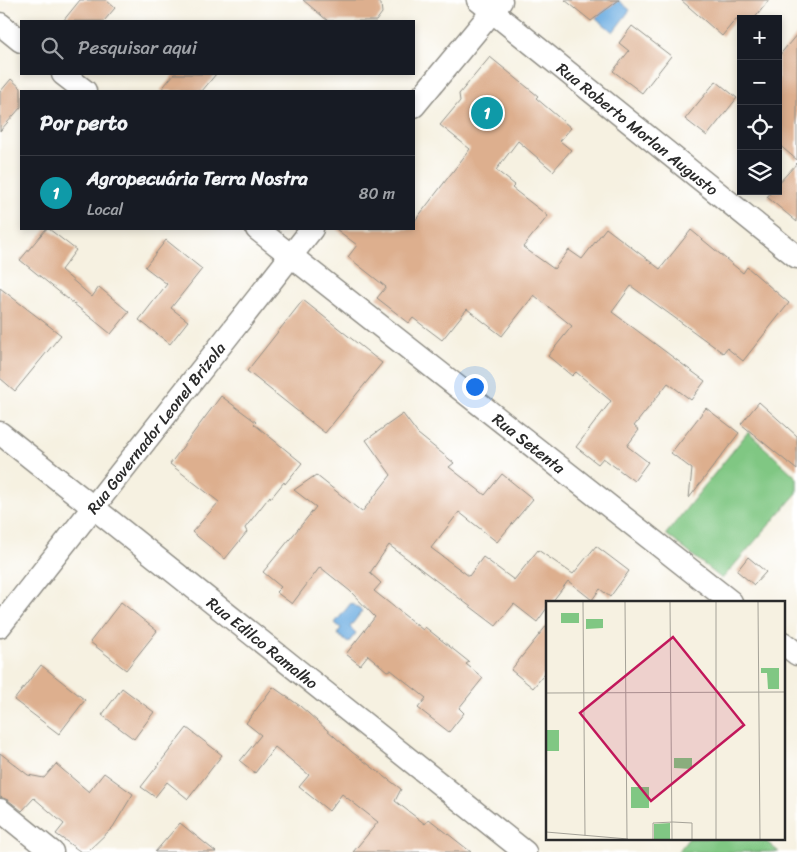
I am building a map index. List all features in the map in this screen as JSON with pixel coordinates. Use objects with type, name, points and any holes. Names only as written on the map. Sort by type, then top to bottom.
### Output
[{"type":"street","points":[[415,105],[490,4]]},
{"type":"street","name":"Rua Roberto Morlan Augusto","points":[[490,4],[797,257]]},
{"type":"street","points":[[0,24],[20,40]]},
{"type":"street","points":[[64,75],[84,90]]},
{"type":"street","name":"Rua Setenta","points":[[259,230],[730,601]]},
{"type":"street","name":"Rua Governador Leonel Brizola","points":[[0,626],[311,230]]},
{"type":"street","name":"Rua Edilco Ramalho","points":[[0,433],[525,852]]},
{"type":"street","points":[[784,644],[797,654]]},
{"type":"street","points":[[0,810],[52,852]]},
{"type":"green space","points":[[748,432],[797,478],[797,493],[722,579],[666,534]]},
{"type":"green space","points":[[687,840],[764,840],[779,852],[678,852]]},
{"type":"water","points":[[610,0],[618,0],[630,10],[613,32],[596,18]]},
{"type":"water","points":[[351,603],[362,611],[350,627],[356,633],[348,643],[337,634],[341,628],[335,623]]},
{"type":"building","points":[[80,0],[106,0],[115,8],[105,20],[64,20]]},
{"type":"building","points":[[303,0],[375,0],[381,4],[382,13],[377,20],[327,20]]},
{"type":"building","points":[[565,0],[619,0],[591,21]]},
{"type":"building","points":[[681,0],[769,0],[757,15],[737,15],[737,19],[722,36]]},
{"type":"building","points":[[632,26],[671,56],[642,93],[613,71],[629,51],[619,43]]},
{"type":"building","points":[[797,34],[797,160],[782,147],[782,52]]},
{"type":"building","points":[[490,57],[538,96],[536,98],[571,128],[560,141],[571,150],[553,171],[518,141],[496,170],[515,185],[512,188],[548,216],[523,247],[554,269],[569,250],[582,259],[606,228],[660,269],[691,230],[743,273],[747,267],[789,303],[743,361],[727,348],[723,353],[631,286],[612,312],[705,381],[691,400],[668,383],[634,426],[639,430],[627,446],[648,462],[634,481],[603,458],[598,464],[576,447],[611,401],[576,372],[572,376],[548,356],[572,326],[534,295],[502,336],[467,309],[442,340],[413,318],[409,323],[377,298],[386,287],[348,257],[357,245],[337,230],[415,230],[415,221],[470,149],[440,125],[460,101],[459,94]]},
{"type":"building","points":[[173,75],[215,75],[203,90],[161,90]]},
{"type":"building","points":[[11,79],[21,88],[20,108],[0,131],[0,92]]},
{"type":"building","points":[[716,81],[737,98],[707,136],[685,119]]},
{"type":"building","points":[[797,163],[797,222],[767,197],[769,195],[782,195],[782,180]]},
{"type":"building","points":[[45,230],[50,230],[76,250],[61,270],[92,297],[99,287],[129,312],[111,334],[20,260]]},
{"type":"building","points":[[166,240],[202,269],[171,308],[188,321],[170,344],[139,320],[167,284],[145,267]]},
{"type":"building","points":[[0,288],[61,335],[15,391],[0,378]]},
{"type":"building","points":[[303,300],[382,363],[325,433],[247,371]]},
{"type":"building","points":[[221,396],[256,422],[254,424],[302,463],[285,484],[284,482],[271,498],[270,496],[245,528],[247,532],[225,559],[192,532],[219,502],[170,464]]},
{"type":"building","points":[[759,402],[797,436],[797,470],[741,424]]},
{"type":"building","points":[[706,408],[739,433],[689,498],[692,469],[671,453]]},
{"type":"building","points":[[403,414],[418,434],[454,463],[449,467],[485,495],[502,474],[533,499],[497,542],[459,512],[431,548],[469,576],[483,557],[514,580],[538,550],[573,574],[596,546],[629,571],[610,597],[600,589],[592,600],[568,581],[553,601],[546,601],[546,609],[537,622],[514,604],[496,626],[389,545],[370,573],[381,583],[374,591],[423,630],[425,627],[469,662],[466,664],[483,678],[459,708],[464,713],[449,732],[418,708],[426,698],[391,670],[387,671],[368,655],[360,665],[346,654],[375,617],[350,591],[320,567],[292,604],[276,592],[281,587],[263,572],[316,507],[294,490],[316,475],[362,512],[391,475],[366,440]]},
{"type":"building","points":[[748,557],[766,572],[754,585],[737,571]]},
{"type":"building","points":[[121,602],[157,631],[126,670],[90,642]]},
{"type":"building","points":[[546,626],[546,672],[533,688],[511,670]]},
{"type":"building","points":[[41,665],[85,700],[59,734],[14,700]]},
{"type":"building","points":[[273,687],[300,706],[352,752],[401,789],[395,801],[425,824],[429,819],[471,852],[353,852],[378,822],[342,794],[329,811],[299,787],[309,775],[275,747],[255,773],[240,761],[261,735],[246,723]]},
{"type":"building","points":[[122,688],[154,712],[134,739],[102,715]]},
{"type":"building","points":[[187,728],[222,755],[188,799],[167,782],[155,797],[141,787]]},
{"type":"building","points":[[0,753],[28,775],[44,778],[56,764],[89,792],[104,773],[133,794],[113,827],[87,852],[81,852],[56,834],[64,824],[34,798],[22,811],[8,800],[0,797]]},
{"type":"building","points":[[180,823],[216,852],[155,852]]},
{"type":"place","name":"Agropecuária Terra Nostra","points":[[487,113]]}]
